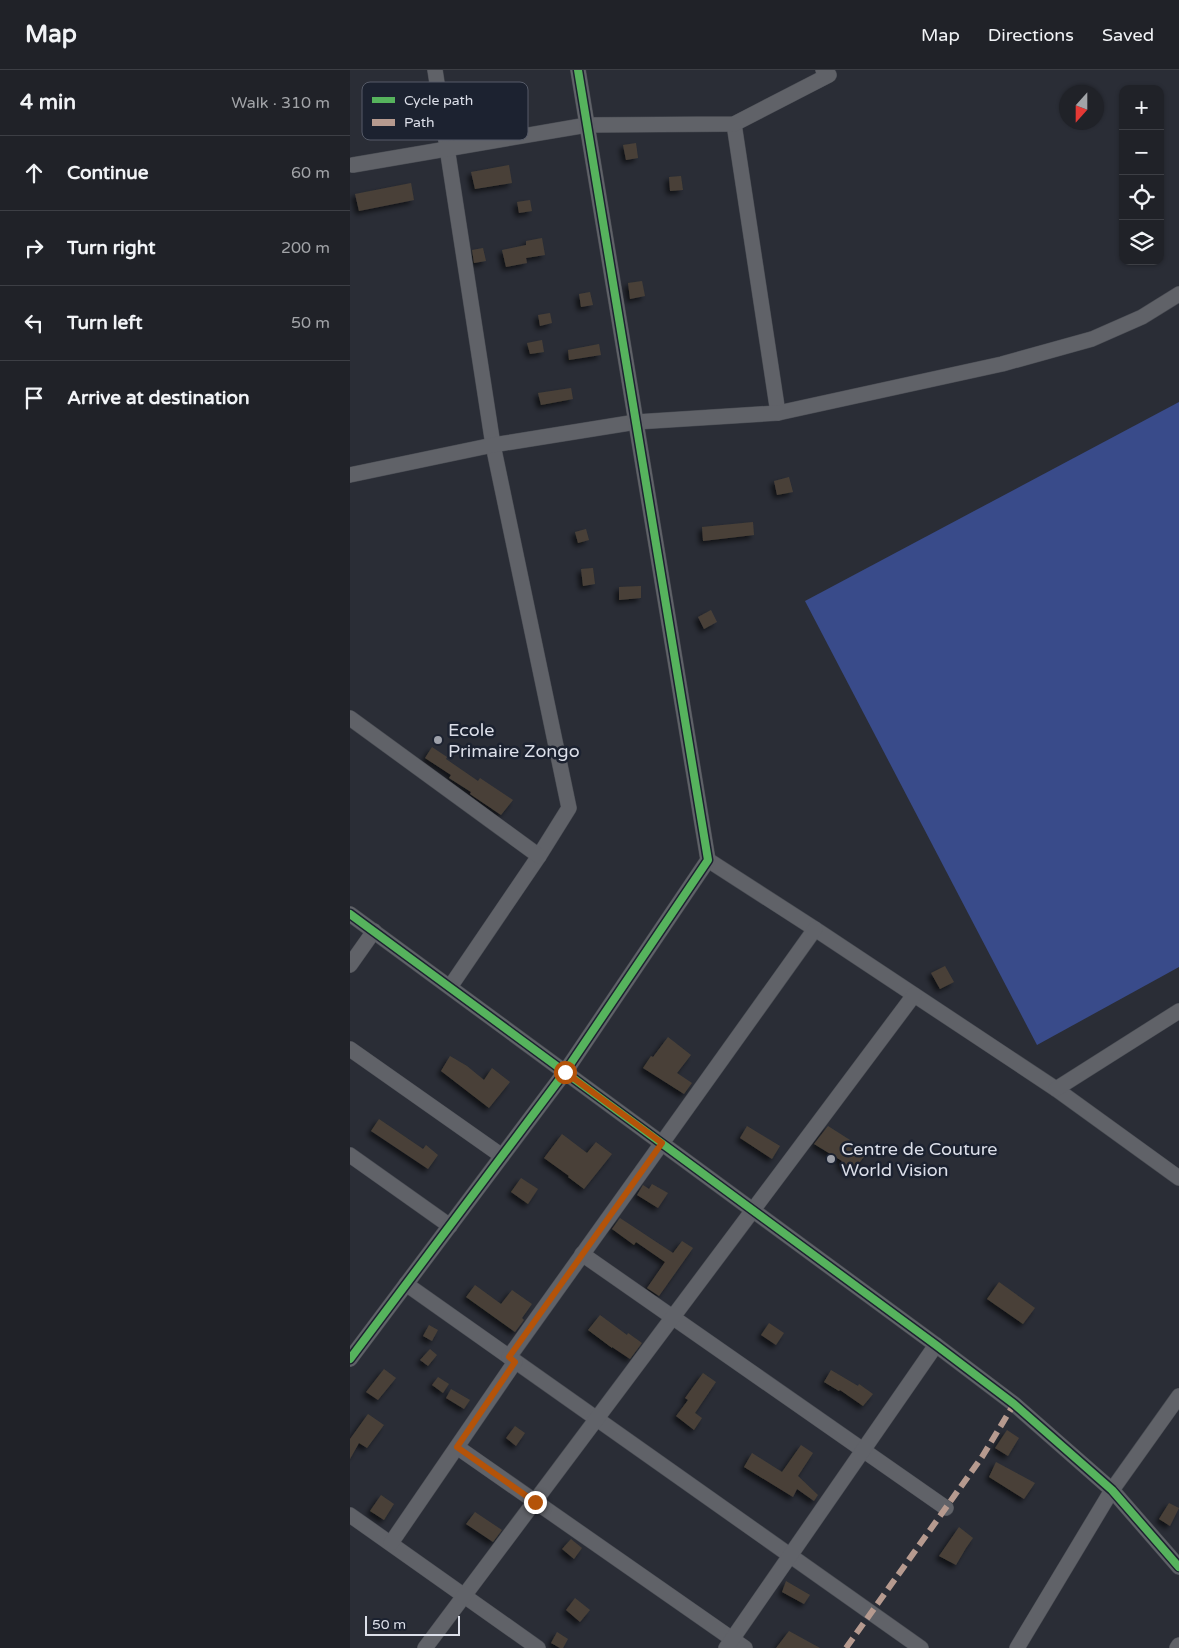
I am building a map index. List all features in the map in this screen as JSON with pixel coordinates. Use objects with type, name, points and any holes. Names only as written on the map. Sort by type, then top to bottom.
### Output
[{"type":"street","points":[[350,1359],[565,1072],[708,860],[578,70]]},
{"type":"street","points":[[528,135],[587,125],[734,124],[829,75],[823,70]]},
{"type":"street","points":[[734,124],[778,413]]},
{"type":"street","points":[[447,140],[493,444],[569,808],[539,856],[450,987]]},
{"type":"street","points":[[353,166],[500,140]]},
{"type":"street","points":[[350,475],[493,444],[636,422],[778,413],[1002,364],[1092,338],[1142,316],[1179,294]]},
{"type":"street","points":[[350,718],[539,856]]},
{"type":"street","points":[[708,860],[1056,1089],[1179,1178]]},
{"type":"street","points":[[350,914],[1014,1404],[1112,1490],[1179,1567]]},
{"type":"street","points":[[391,1543],[457,1447],[582,1254],[814,929]]},
{"type":"street","points":[[350,965],[374,931]]},
{"type":"street","points":[[425,1648],[914,996]]},
{"type":"street","points":[[1056,1089],[1179,1011]]},
{"type":"street","points":[[350,1049],[502,1156]]},
{"type":"street","points":[[350,1155],[450,1226]]},
{"type":"street","points":[[582,1254],[946,1508]]},
{"type":"street","points":[[406,1284],[921,1648]]},
{"type":"street","points":[[729,1644],[936,1345]]},
{"type":"street","points":[[1017,1648],[1112,1490],[1179,1396]]},
{"type":"street","points":[[457,1447],[729,1644],[745,1648]]},
{"type":"street","points":[[350,1515],[538,1648]]},
{"type":"shaded area","points":[[1179,402],[1179,967],[1037,1045],[805,601]]},
{"type":"building","points":[[636,143],[638,158],[626,160],[623,145]]},
{"type":"building","points":[[509,165],[512,183],[475,189],[471,172]]},
{"type":"building","points":[[681,176],[683,190],[670,191],[669,177]]},
{"type":"building","points":[[411,183],[414,200],[359,211],[355,194]]},
{"type":"building","points":[[530,200],[532,211],[519,213],[517,202]]},
{"type":"building","points":[[542,238],[545,255],[526,258],[527,263],[506,267],[502,250],[526,245],[526,241]]},
{"type":"building","points":[[483,248],[486,261],[474,263],[472,250]]},
{"type":"building","points":[[642,281],[645,296],[630,299],[628,283]]},
{"type":"building","points":[[590,292],[593,305],[581,307],[579,294]]},
{"type":"building","points":[[550,313],[552,323],[540,326],[538,315]]},
{"type":"building","points":[[542,340],[544,352],[530,354],[527,343]]},
{"type":"building","points":[[599,344],[601,355],[569,360],[568,350]]},
{"type":"building","points":[[571,388],[573,399],[541,405],[538,393]]},
{"type":"building","points":[[789,477],[793,492],[777,495],[774,481]]},
{"type":"building","points":[[753,522],[754,535],[703,541],[702,527]]},
{"type":"building","points":[[586,529],[589,540],[578,543],[575,532]]},
{"type":"building","points":[[593,568],[595,584],[583,586],[581,569]]},
{"type":"building","points":[[641,586],[641,598],[619,600],[619,587]]},
{"type":"building","points":[[711,610],[717,622],[704,629],[698,617]]},
{"type":"building","points":[[432,747],[478,781],[480,778],[513,800],[501,815],[449,778],[451,775],[425,758]]},
{"type":"building","points":[[945,966],[954,982],[940,989],[931,973]]},
{"type":"building","points":[[668,1037],[691,1055],[677,1073],[692,1083],[684,1094],[643,1068]]},
{"type":"building","points":[[450,1056],[467,1066],[484,1080],[492,1068],[510,1082],[489,1108],[441,1071]]},
{"type":"building","points":[[379,1119],[423,1149],[426,1145],[438,1155],[428,1169],[371,1131]]},
{"type":"building","points":[[747,1126],[780,1146],[772,1159],[740,1138]]},
{"type":"building","points":[[828,1126],[850,1140],[849,1142],[866,1154],[851,1174],[840,1165],[842,1161],[814,1144]]},
{"type":"building","points":[[562,1134],[587,1153],[596,1142],[612,1154],[584,1189],[544,1158]]},
{"type":"building","points":[[521,1178],[538,1189],[528,1204],[511,1192]]},
{"type":"building","points":[[652,1184],[668,1193],[658,1208],[637,1195],[643,1185],[649,1189]]},
{"type":"building","points":[[620,1218],[673,1253],[682,1241],[693,1248],[659,1296],[647,1288],[665,1262],[636,1242],[634,1245],[612,1229]]},
{"type":"building","points":[[999,1282],[1035,1308],[1023,1324],[987,1299]]},
{"type":"building","points":[[475,1285],[501,1304],[512,1290],[532,1304],[515,1332],[466,1297]]},
{"type":"building","points":[[600,1315],[627,1335],[628,1333],[642,1343],[630,1359],[588,1330]]},
{"type":"building","points":[[769,1323],[784,1333],[776,1345],[761,1335]]},
{"type":"building","points":[[429,1325],[438,1330],[432,1341],[423,1336]]},
{"type":"building","points":[[430,1349],[437,1355],[428,1366],[420,1360]]},
{"type":"building","points":[[384,1369],[396,1378],[378,1400],[366,1392]]},
{"type":"building","points":[[831,1370],[858,1386],[859,1384],[873,1394],[863,1406],[840,1390],[824,1382]]},
{"type":"building","points":[[703,1373],[716,1382],[695,1413],[702,1418],[694,1430],[676,1416],[688,1400],[685,1398]]},
{"type":"building","points":[[438,1377],[449,1384],[443,1393],[432,1385]]},
{"type":"building","points":[[451,1389],[470,1400],[464,1409],[446,1398]]},
{"type":"building","points":[[368,1414],[384,1425],[367,1448],[359,1443],[350,1459],[350,1439]]},
{"type":"building","points":[[515,1426],[525,1433],[516,1446],[506,1438]]},
{"type":"building","points":[[1007,1430],[1019,1438],[1008,1456],[995,1448]]},
{"type":"building","points":[[801,1445],[813,1453],[798,1476],[818,1495],[814,1501],[797,1489],[793,1497],[744,1467],[752,1453],[782,1472]]},
{"type":"building","points":[[996,1462],[1035,1483],[1024,1499],[989,1477]]},
{"type":"building","points":[[381,1495],[394,1504],[384,1520],[370,1511]]},
{"type":"building","points":[[1169,1503],[1179,1508],[1170,1526],[1159,1519]]},
{"type":"building","points":[[475,1512],[502,1530],[493,1542],[466,1524]]},
{"type":"building","points":[[959,1527],[973,1538],[956,1565],[939,1556]]},
{"type":"building","points":[[571,1539],[582,1548],[574,1559],[562,1549]]},
{"type":"building","points":[[786,1581],[810,1595],[804,1604],[782,1592]]},
{"type":"building","points":[[575,1598],[590,1610],[580,1622],[566,1610]]},
{"type":"building","points":[[789,1631],[820,1648],[776,1648]]},
{"type":"building","points":[[557,1632],[568,1639],[563,1648],[551,1643]]},
{"type":"marked path","points":[[846,1648],[982,1457],[1014,1404]]},
{"type":"cycle path","points":[[350,1359],[565,1072],[708,860],[578,70]]},
{"type":"cycle path","points":[[350,914],[1014,1404],[1112,1490],[1179,1567]]},
{"type":"place","name":"Ecole Primaire Zongo","points":[[438,740]]},
{"type":"place","name":"Centre de Couture World Vision","points":[[831,1159]]},
{"type":"route","points":[[535,1502],[457,1447],[515,1362],[509,1357],[662,1143],[565,1072]]}]
